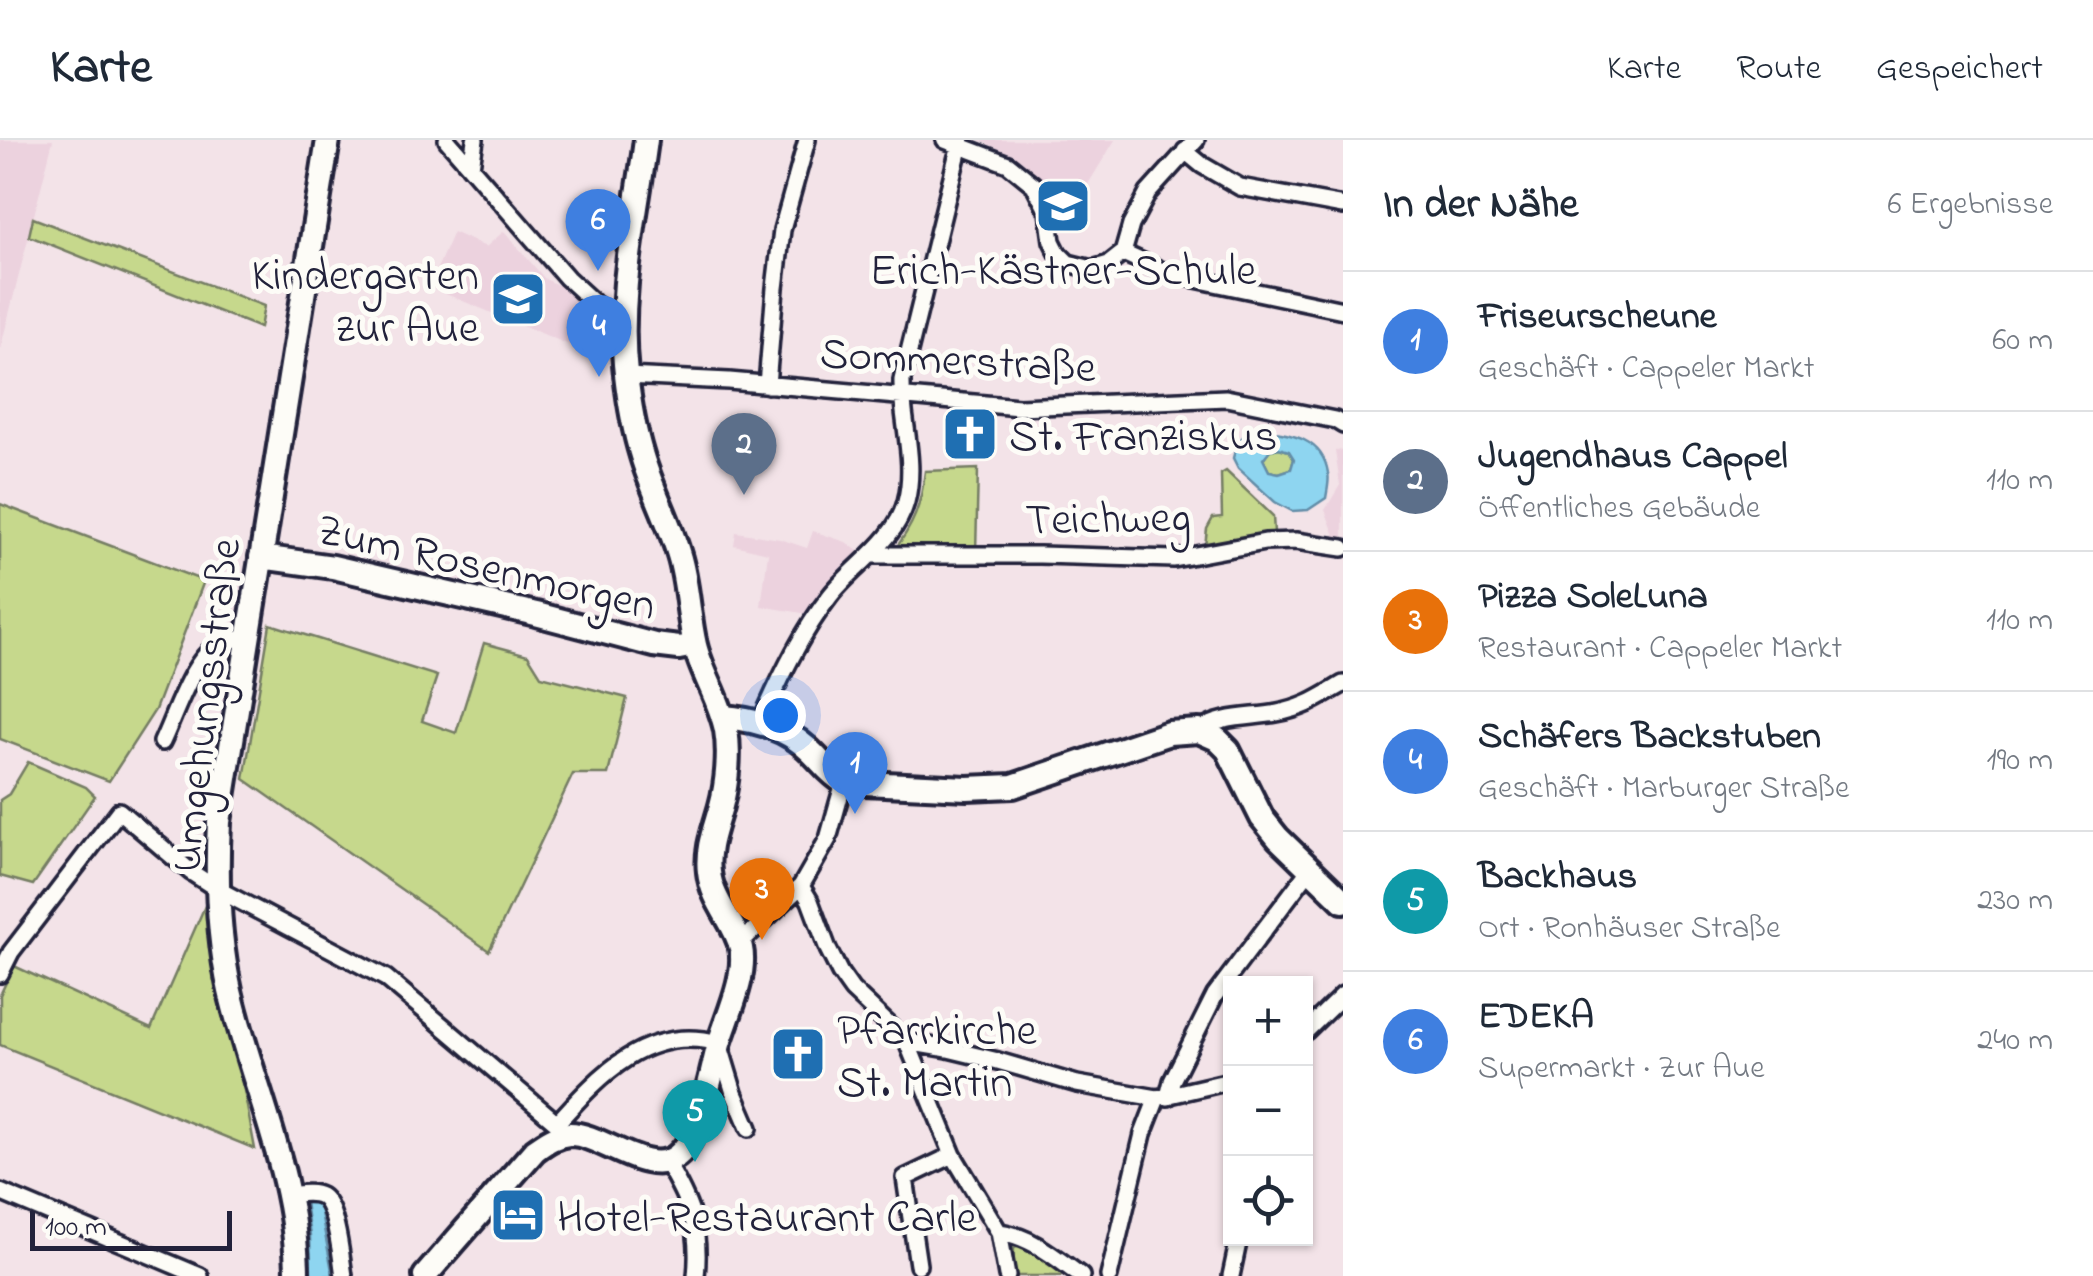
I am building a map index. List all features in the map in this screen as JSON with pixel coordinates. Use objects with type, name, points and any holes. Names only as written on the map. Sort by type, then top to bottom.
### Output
[{"type":"street","name":"Umgehungsstraße","points":[[297,1276],[288,1195],[230,990],[217,889],[219,822],[328,140]]},
{"type":"street","points":[[447,140],[567,278],[622,324]]},
{"type":"street","points":[[472,167],[475,140]]},
{"type":"street","points":[[0,974],[11,952],[118,811],[190,872],[217,889],[386,978],[560,1129],[642,1160],[666,1162],[681,1152],[698,1120],[737,988],[742,958],[740,943],[716,897],[708,869],[722,801],[727,735],[695,645],[680,556],[642,455],[626,376],[622,324],[646,140]]},
{"type":"street","points":[[767,384],[782,230],[807,140]]},
{"type":"street","points":[[766,710],[812,622],[841,582],[872,555],[900,517],[909,488],[910,458],[902,380],[956,142],[1008,164],[1034,184],[1048,212],[1058,253],[1068,263],[1092,269],[1123,253],[1148,193],[1190,146],[1202,165],[1240,187],[1343,206]]},
{"type":"street","points":[[1123,253],[1168,273],[1343,310]]},
{"type":"street","name":"Sommerstraße","points":[[626,376],[767,384],[1019,407],[1226,398],[1343,425]]},
{"type":"street","name":"Teichweg","points":[[872,555],[1174,560],[1265,542],[1296,540],[1343,548]]},
{"type":"street","name":"Zum Rosenmorgen","points":[[262,557],[350,571],[654,646],[695,645]]},
{"type":"street","points":[[162,742],[200,662],[226,640],[248,638]]},
{"type":"street","points":[[1317,701],[1343,684]]},
{"type":"street","points":[[723,717],[761,723],[789,734],[844,782],[967,788],[1013,786],[1169,733],[1199,731],[1222,720],[1343,699]]},
{"type":"street","points":[[1199,731],[1217,739],[1228,750],[1262,818],[1343,901]]},
{"type":"street","points":[[740,943],[801,886],[828,839],[844,782]]},
{"type":"street","points":[[1108,1276],[1143,1134],[1216,994],[1310,869]]},
{"type":"street","points":[[801,886],[840,973],[852,990],[907,1042],[952,1155],[999,1232],[1008,1276]]},
{"type":"street","points":[[1313,1024],[1343,995]]},
{"type":"street","points":[[425,1276],[535,1150],[560,1129],[605,1073],[663,1041],[696,1039],[719,1043]]},
{"type":"street","points":[[907,1042],[998,1061],[1077,1084],[1162,1098],[1223,1083]]},
{"type":"street","points":[[719,1043],[748,1128]]},
{"type":"street","points":[[918,1265],[906,1178],[952,1155]]},
{"type":"street","points":[[666,1162],[686,1194],[693,1215],[696,1276]]},
{"type":"street","points":[[0,1192],[200,1276]]},
{"type":"street","points":[[288,1195],[317,1194],[325,1200],[334,1222],[344,1276]]},
{"type":"street","points":[[999,1232],[1034,1244],[1081,1276]]},
{"type":"street","points":[[1231,1276],[1237,1246]]},
{"type":"shaded area","points":[[0,140],[53,140],[0,350]]},
{"type":"shaded area","name":"Erich-Kästner-Schule","points":[[980,140],[1115,140],[1060,230],[1045,181],[1020,160]]},
{"type":"shaded area","name":"Kindergarten zur Aue","points":[[504,231],[545,279],[560,286],[564,282],[603,342],[577,348],[429,287],[453,232],[486,247]]},
{"type":"shaded area","points":[[1343,450],[1343,544],[1338,543],[1325,510],[1340,485],[1335,451]]},
{"type":"shaded area","points":[[813,531],[846,542],[858,551],[808,614],[761,606],[768,553],[734,545],[736,532],[807,548]]},
{"type":"green space","points":[[33,218],[264,306],[260,328],[29,236]]},
{"type":"green space","points":[[1270,449],[1289,451],[1294,459],[1291,469],[1269,471],[1263,459]]},
{"type":"green space","points":[[978,469],[976,553],[892,553],[915,515],[925,471]]},
{"type":"green space","points":[[1226,471],[1273,516],[1274,533],[1205,546],[1213,518],[1222,517],[1221,474]]},
{"type":"green space","points":[[0,504],[204,581],[155,710],[109,781],[0,739]]},
{"type":"green space","points":[[270,624],[437,676],[422,721],[456,733],[484,643],[528,655],[541,676],[627,698],[608,774],[573,774],[489,951],[244,779]]},
{"type":"green space","points":[[28,762],[86,787],[95,796],[33,885],[0,876],[0,800],[9,794]]},
{"type":"green space","points":[[208,899],[255,1149],[0,1045],[0,995],[14,966],[151,1029]]},
{"type":"green space","points":[[1025,1244],[1068,1276],[1013,1276],[1014,1248]]},
{"type":"water","points":[[1263,430],[1295,436],[1313,446],[1320,452],[1328,473],[1326,498],[1308,510],[1292,511],[1275,502],[1238,468],[1233,458],[1237,443],[1246,434]],"holes":[[[1270,450],[1289,451],[1294,459],[1291,469],[1269,471],[1263,459]]]},
{"type":"water","points":[[305,1202],[319,1202],[333,1276],[311,1276]]},
{"type":"place","name":"Erich-Kästner-Schule","points":[[1063,206]]},
{"type":"place","name":"EDEKA","points":[[598,271]]},
{"type":"place","name":"Kindergarten zur Aue","points":[[518,299]]},
{"type":"place","name":"Schäfers Backstuben","points":[[599,377]]},
{"type":"place","name":"St. Franziskus","points":[[970,434]]},
{"type":"place","name":"Jugendhaus Cappel","points":[[744,495]]},
{"type":"place","name":"Friseurscheune","points":[[855,814]]},
{"type":"place","name":"Pizza SoleLuna","points":[[762,940]]},
{"type":"place","name":"Pfarrkirche St. Martin","points":[[798,1054]]},
{"type":"place","name":"Backhaus","points":[[695,1162]]},
{"type":"place","name":"Hotel-Restaurant Carle","points":[[518,1215]]}]
